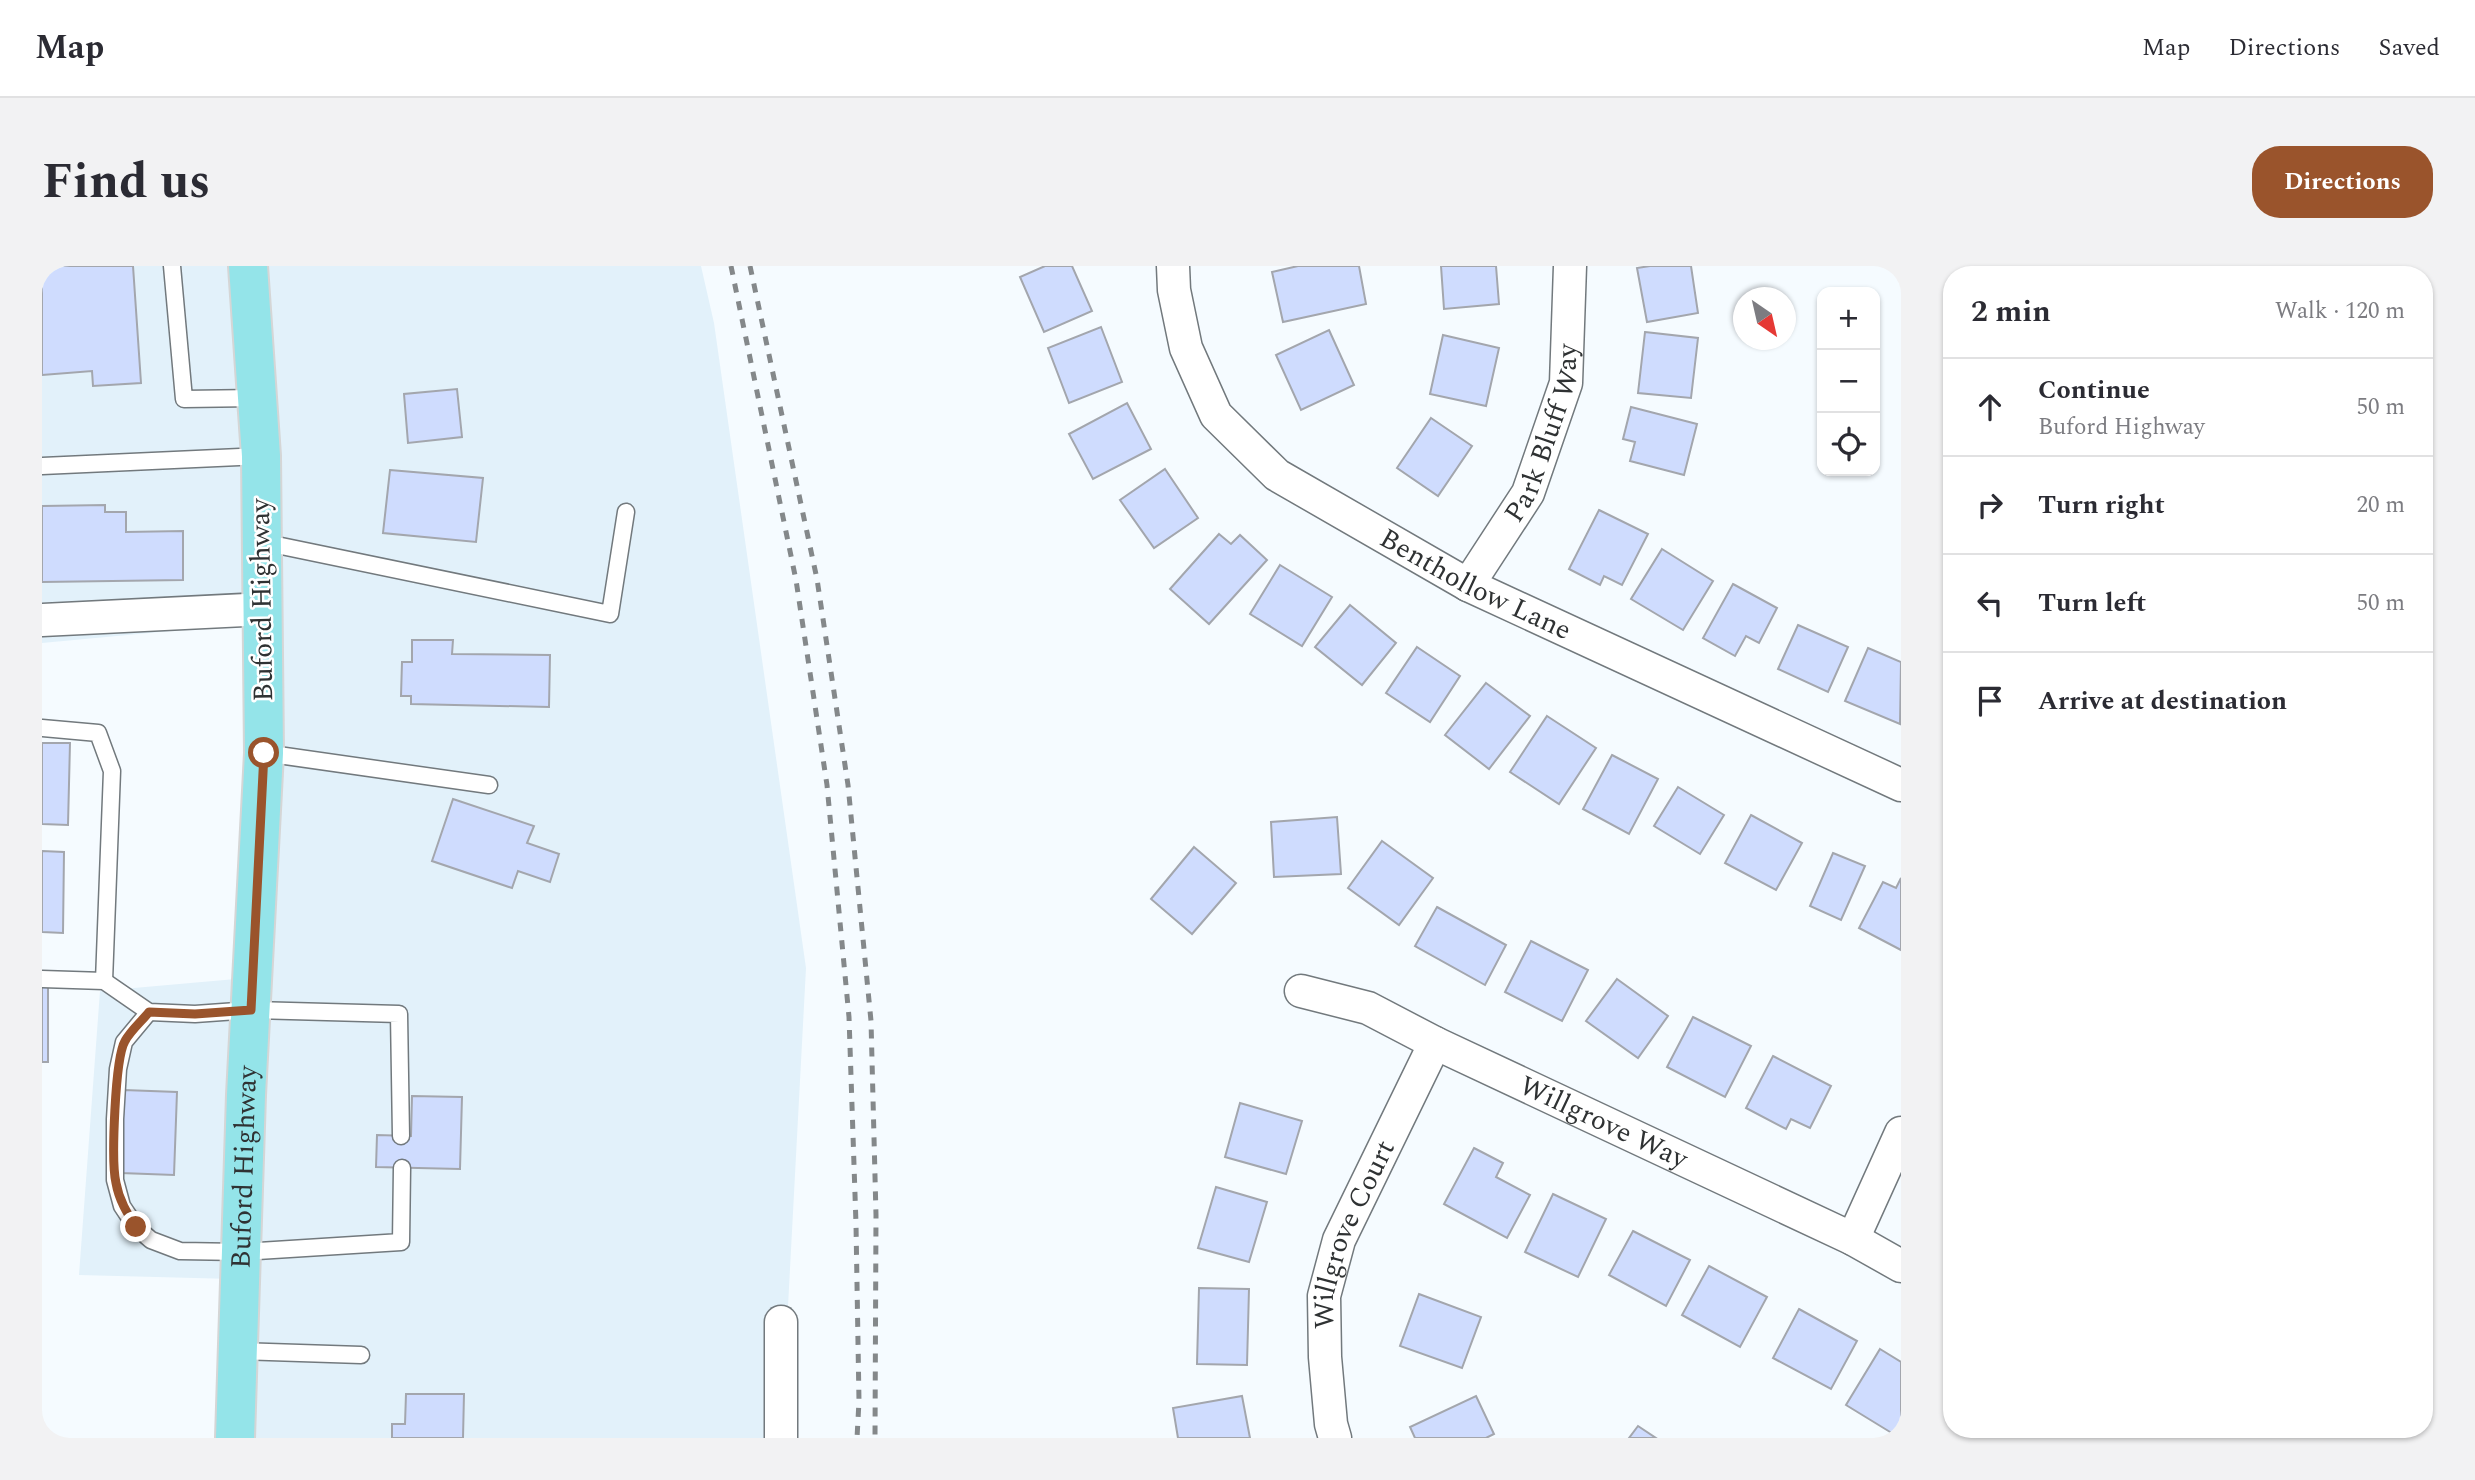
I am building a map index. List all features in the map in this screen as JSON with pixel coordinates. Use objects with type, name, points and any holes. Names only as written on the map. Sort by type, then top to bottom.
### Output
[{"type":"main road","name":"Buford Highway","points":[[235,1438],[251,1010],[264,753],[261,456],[248,266]]},
{"type":"street","name":"Benthollow Lane","points":[[1173,266],[1174,290],[1186,348],[1216,415],[1277,475],[1468,585],[1901,785]]},
{"type":"street","name":"Park Bluff Way","points":[[1468,585],[1528,493],[1566,383],[1570,266]]},
{"type":"street","points":[[42,620],[264,610]]},
{"type":"street","name":"Willgrove Way","points":[[1301,991],[1368,1008],[1435,1043],[1853,1239],[1901,1266]]},
{"type":"street","name":"Willgrove Court","points":[[1335,1438],[1331,1424],[1325,1357],[1324,1296],[1339,1240],[1435,1043]]},
{"type":"street","points":[[1853,1239],[1901,1133]]},
{"type":"street","points":[[781,1322],[781,1438]]},
{"type":"lane","points":[[172,266],[184,399],[257,398]]},
{"type":"lane","points":[[42,466],[261,456]]},
{"type":"lane","points":[[262,542],[610,614],[626,512]]},
{"type":"lane","points":[[42,729],[98,733],[112,772],[104,981]]},
{"type":"lane","points":[[264,753],[489,785]]},
{"type":"lane","points":[[42,979],[104,981],[149,1012],[195,1014],[251,1010],[400,1014],[401,1136]]},
{"type":"lane","points":[[149,1012],[124,1042],[118,1069],[115,1180],[122,1206],[136,1227],[151,1240],[180,1251],[241,1252],[401,1242],[402,1168]]},
{"type":"lane","points":[[238,1351],[361,1355]]},
{"type":"shaded area","points":[[42,266],[701,266],[714,323],[806,968],[781,1438],[226,1438],[233,1279],[79,1275],[100,991],[247,978],[267,622],[42,643]]},
{"type":"building","points":[[42,266],[133,266],[141,383],[93,386],[92,371],[42,375]]},
{"type":"building","points":[[1045,266],[1072,266],[1092,311],[1044,332],[1020,277]]},
{"type":"building","points":[[1298,266],[1359,266],[1366,304],[1283,322],[1272,272]]},
{"type":"building","points":[[1441,266],[1496,266],[1499,304],[1444,309]]},
{"type":"building","points":[[1691,266],[1698,313],[1647,322],[1637,268]]},
{"type":"building","points":[[1101,327],[1122,382],[1069,403],[1048,348]]},
{"type":"building","points":[[1329,330],[1354,385],[1301,410],[1276,355]]},
{"type":"building","points":[[1645,332],[1698,338],[1691,398],[1638,393]]},
{"type":"building","points":[[1443,335],[1499,348],[1486,406],[1430,394]]},
{"type":"building","points":[[457,389],[462,437],[408,443],[404,394]]},
{"type":"building","points":[[1127,403],[1151,449],[1093,479],[1069,434]]},
{"type":"building","points":[[1631,407],[1697,424],[1684,475],[1630,461],[1635,442],[1623,439]]},
{"type":"building","points":[[1431,418],[1472,446],[1438,496],[1397,468]]},
{"type":"building","points":[[1165,469],[1198,518],[1154,548],[1120,500]]},
{"type":"building","points":[[390,470],[483,478],[476,542],[383,533]]},
{"type":"building","points":[[105,505],[105,512],[126,512],[126,532],[183,531],[183,580],[42,582],[42,506]]},
{"type":"building","points":[[1599,510],[1648,534],[1622,585],[1604,576],[1600,585],[1569,569]]},
{"type":"building","points":[[1219,534],[1231,544],[1240,535],[1267,560],[1209,624],[1170,589]]},
{"type":"building","points":[[1662,549],[1713,581],[1683,630],[1631,599]]},
{"type":"building","points":[[1280,565],[1332,597],[1302,646],[1250,614]]},
{"type":"building","points":[[1733,584],[1777,608],[1759,643],[1746,636],[1735,656],[1703,638]]},
{"type":"building","points":[[1350,605],[1396,643],[1362,685],[1315,647]]},
{"type":"building","points":[[1798,625],[1848,647],[1828,692],[1778,669]]},
{"type":"building","points":[[412,640],[453,640],[452,654],[550,655],[549,707],[411,704],[411,696],[401,696],[402,662],[412,662]]},
{"type":"building","points":[[1417,647],[1460,676],[1430,722],[1386,693]]},
{"type":"building","points":[[1868,648],[1901,662],[1900,724],[1845,701]]},
{"type":"building","points":[[1486,683],[1530,716],[1489,769],[1445,735]]},
{"type":"building","points":[[1547,716],[1596,748],[1559,804],[1510,772]]},
{"type":"building","points":[[42,743],[70,743],[68,825],[42,824]]},
{"type":"building","points":[[1612,755],[1658,779],[1629,834],[1583,809]]},
{"type":"building","points":[[1678,787],[1724,815],[1700,854],[1654,826]]},
{"type":"building","points":[[453,799],[534,826],[527,843],[559,854],[550,882],[518,871],[512,888],[432,861]]},
{"type":"building","points":[[1751,815],[1802,843],[1776,890],[1725,863]]},
{"type":"building","points":[[1337,817],[1341,874],[1274,877],[1271,822]]},
{"type":"building","points":[[1382,841],[1433,878],[1399,925],[1348,888]]},
{"type":"building","points":[[1194,847],[1236,883],[1192,934],[1151,899]]},
{"type":"building","points":[[42,851],[64,852],[63,933],[42,932]]},
{"type":"building","points":[[1833,853],[1865,866],[1841,920],[1810,906]]},
{"type":"building","points":[[1901,878],[1901,950],[1859,928],[1883,882],[1896,888]]},
{"type":"building","points":[[1437,907],[1506,945],[1485,985],[1415,946]]},
{"type":"building","points":[[1531,941],[1588,970],[1562,1021],[1505,992]]},
{"type":"building","points":[[1617,979],[1668,1016],[1638,1058],[1586,1021]]},
{"type":"building","points":[[48,982],[48,1062],[42,1062],[42,983]]},
{"type":"building","points":[[1693,1017],[1751,1046],[1725,1097],[1667,1067]]},
{"type":"building","points":[[1773,1056],[1831,1086],[1810,1128],[1791,1119],[1786,1129],[1746,1108]]},
{"type":"building","points":[[124,1090],[177,1092],[174,1175],[121,1173]]},
{"type":"building","points":[[412,1096],[462,1097],[460,1169],[376,1167],[377,1135],[411,1136]]},
{"type":"building","points":[[1240,1103],[1302,1121],[1286,1174],[1225,1157]]},
{"type":"building","points":[[1474,1148],[1503,1163],[1496,1177],[1530,1195],[1507,1238],[1444,1204]]},
{"type":"building","points":[[1216,1187],[1267,1202],[1249,1262],[1198,1248]]},
{"type":"building","points":[[1553,1194],[1606,1219],[1578,1277],[1525,1252]]},
{"type":"building","points":[[1633,1231],[1690,1260],[1666,1306],[1609,1275]]},
{"type":"building","points":[[1709,1266],[1767,1297],[1740,1347],[1682,1315]]},
{"type":"building","points":[[1199,1288],[1249,1289],[1247,1365],[1197,1364]]},
{"type":"building","points":[[1419,1294],[1481,1317],[1462,1368],[1400,1346]]},
{"type":"building","points":[[1799,1309],[1857,1341],[1831,1389],[1773,1358]]},
{"type":"building","points":[[1880,1349],[1901,1362],[1901,1426],[1895,1435],[1846,1405]]},
{"type":"building","points":[[406,1394],[464,1394],[463,1438],[392,1438],[392,1424],[405,1424]]},
{"type":"building","points":[[1242,1396],[1250,1438],[1178,1438],[1173,1408]]},
{"type":"building","points":[[1476,1396],[1494,1434],[1486,1438],[1415,1438],[1410,1427]]},
{"type":"building","points":[[1638,1426],[1656,1438],[1629,1438]]},
{"type":"railway","points":[[731,266],[796,580],[827,785],[849,1017],[856,1224],[859,1401],[857,1438]]},
{"type":"railway","points":[[750,266],[817,579],[848,785],[871,1021],[876,1215],[875,1438]]},
{"type":"route","points":[[136,1227],[122,1206],[115,1180],[118,1069],[124,1042],[149,1012],[195,1014],[251,1010],[264,753]]}]
